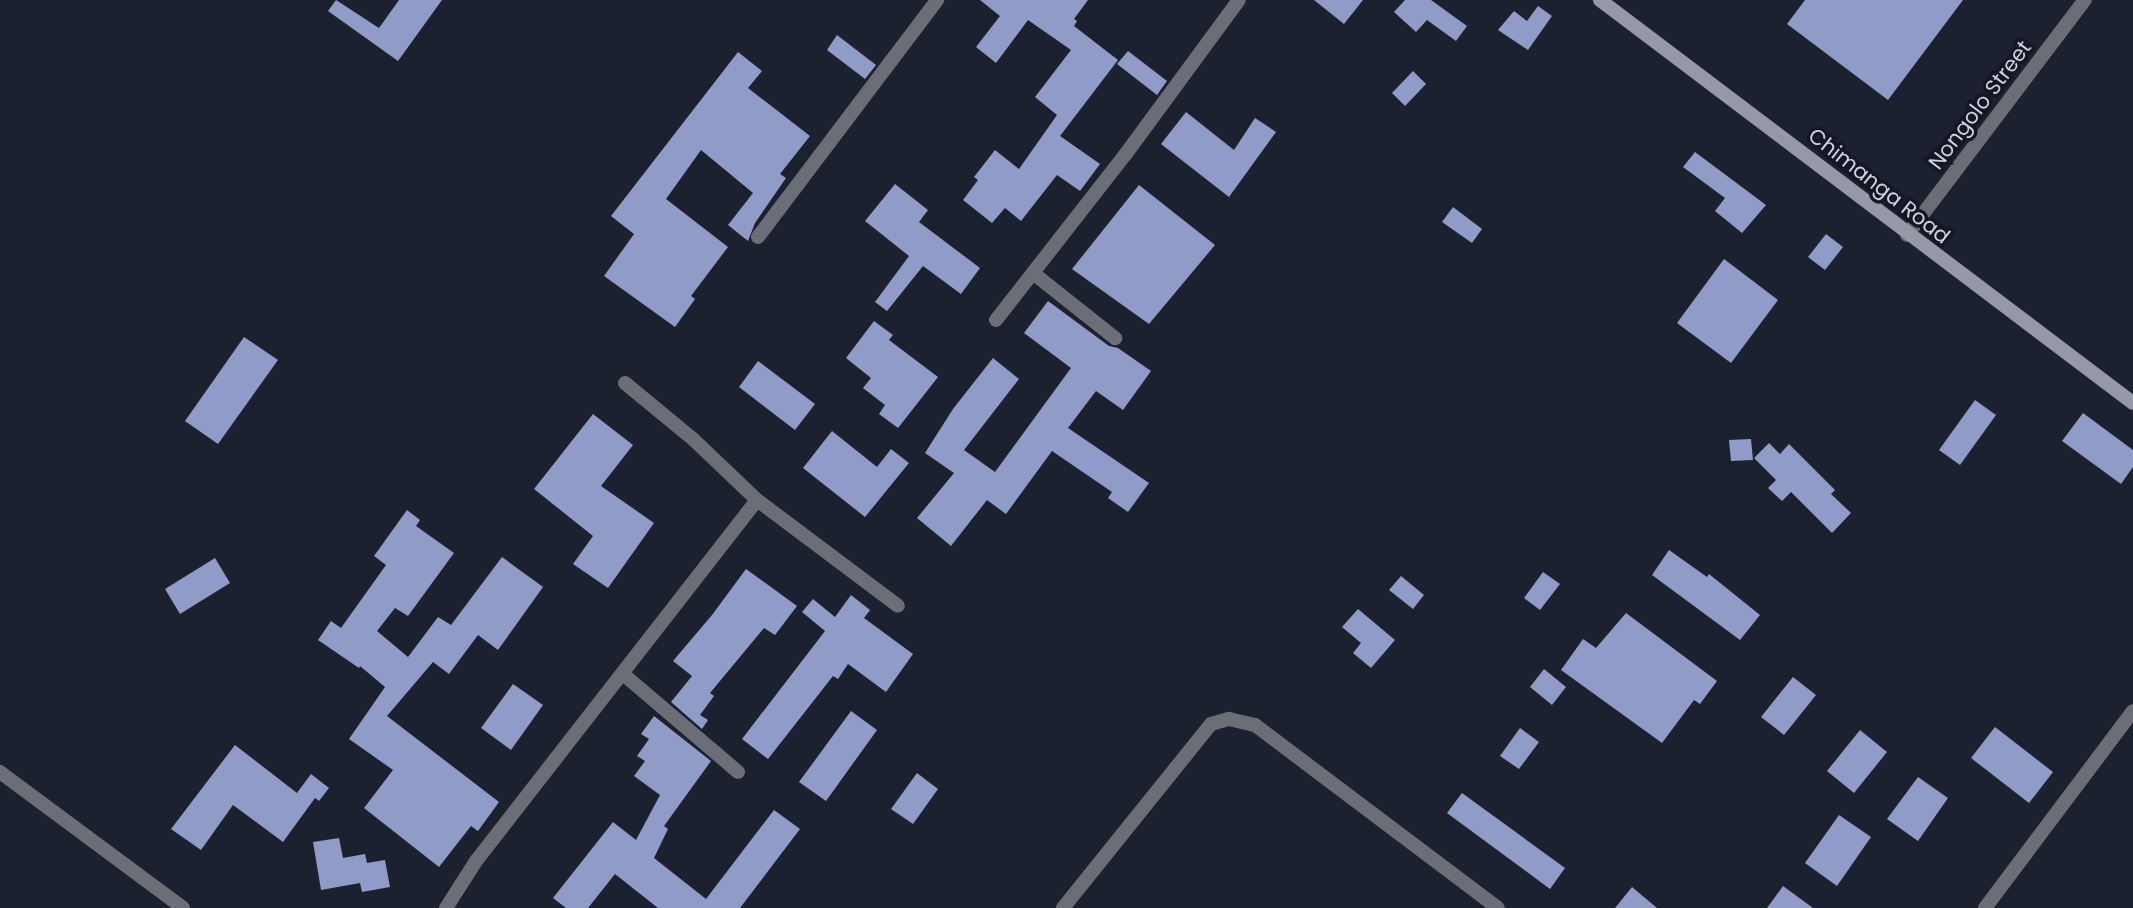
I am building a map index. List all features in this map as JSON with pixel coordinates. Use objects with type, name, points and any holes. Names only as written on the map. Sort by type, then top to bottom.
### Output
[{"type":"street","points":[[758,237],[937,0]]},
{"type":"street","points":[[996,320],[1239,0]]},
{"type":"street","name":"Chimanga Road","points":[[1600,0],[1907,235],[2133,403]]},
{"type":"street","name":"Nongolo Street","points":[[1907,235],[2085,0]]},
{"type":"street","points":[[1033,273],[1115,338]]},
{"type":"street","points":[[625,383],[694,440],[757,500],[898,606]]},
{"type":"street","points":[[446,908],[476,861],[757,500]]},
{"type":"street","points":[[623,674],[738,772]]},
{"type":"street","points":[[1985,908],[2133,711]]},
{"type":"street","points":[[1063,908],[1211,724],[1229,719],[1255,724],[1498,908]]},
{"type":"street","points":[[0,772],[183,908]]},
{"type":"building","points":[[336,0],[379,28],[399,0],[442,0],[398,61],[328,11]]},
{"type":"building","points":[[980,0],[1088,0],[1074,19],[1077,21],[1074,26],[1118,60],[1060,136],[1100,164],[1080,191],[1057,175],[1021,221],[1005,208],[992,223],[963,200],[978,180],[974,177],[995,150],[1019,169],[1057,115],[1035,97],[1071,50],[1028,20],[996,63],[976,47],[1000,16]]},
{"type":"building","points":[[1314,0],[1363,0],[1344,24]]},
{"type":"building","points":[[1405,0],[1431,0],[1467,26],[1456,41],[1427,20],[1416,32],[1394,12]]},
{"type":"building","points":[[1805,0],[1963,0],[1888,100],[1787,24]]},
{"type":"building","points":[[1538,6],[1552,16],[1528,50],[1498,30],[1514,11],[1527,21]]},
{"type":"building","points":[[837,35],[876,65],[865,79],[827,50]]},
{"type":"building","points":[[1128,51],[1167,81],[1157,95],[1117,64]]},
{"type":"building","points":[[738,52],[762,71],[748,88],[810,136],[780,174],[786,178],[755,223],[748,241],[728,225],[753,193],[701,150],[666,199],[728,247],[691,296],[695,299],[675,327],[604,276],[634,234],[611,216]]},
{"type":"building","points":[[1413,71],[1426,84],[1405,106],[1392,93]]},
{"type":"building","points":[[1186,112],[1234,150],[1255,118],[1276,132],[1229,197],[1161,144]]},
{"type":"building","points":[[1695,152],[1766,205],[1742,233],[1715,211],[1725,198],[1683,167]]},
{"type":"building","points":[[895,184],[928,210],[919,222],[980,268],[961,294],[923,266],[887,311],[875,302],[909,256],[865,221]]},
{"type":"building","points":[[1139,185],[1215,245],[1149,324],[1072,269]]},
{"type":"building","points":[[1453,207],[1482,229],[1472,243],[1442,222]]},
{"type":"building","points":[[1826,234],[1843,247],[1825,270],[1808,257]]},
{"type":"building","points":[[1724,259],[1778,300],[1731,363],[1677,323]]},
{"type":"building","points":[[1048,301],[1109,346],[1118,348],[1151,371],[1123,410],[1096,391],[1068,428],[1149,483],[1128,512],[1108,498],[1112,492],[1052,451],[1006,514],[987,500],[951,546],[917,518],[954,473],[925,453],[953,409],[993,358],[1019,379],[964,450],[995,472],[1071,368],[1024,333]]},
{"type":"building","points":[[874,321],[893,335],[889,340],[938,377],[898,428],[879,414],[885,405],[863,388],[871,378],[846,358]]},
{"type":"building","points":[[244,337],[278,360],[218,444],[185,421]]},
{"type":"building","points":[[758,361],[815,404],[795,430],[739,387]]},
{"type":"building","points":[[1975,400],[1996,415],[1960,465],[1939,450]]},
{"type":"building","points":[[2083,413],[2133,450],[2133,467],[2121,484],[2062,441]]},
{"type":"building","points":[[593,414],[633,445],[601,486],[654,523],[608,588],[573,564],[593,536],[534,489]]},
{"type":"building","points":[[832,431],[877,467],[891,449],[909,463],[865,517],[803,468]]},
{"type":"building","points":[[1751,439],[1753,460],[1731,461],[1729,440]]},
{"type":"building","points":[[1769,443],[1780,454],[1789,444],[1835,490],[1831,494],[1851,513],[1832,533],[1791,492],[1782,501],[1768,488],[1776,480],[1754,458]]},
{"type":"building","points":[[407,510],[420,520],[416,526],[454,553],[408,616],[395,608],[377,631],[408,657],[438,617],[451,625],[502,557],[543,587],[498,650],[478,635],[449,674],[433,662],[387,716],[499,802],[478,831],[471,826],[439,867],[364,808],[393,770],[349,739],[385,687],[360,666],[359,668],[318,640],[331,621],[341,628],[386,565],[374,556]]},
{"type":"building","points":[[1669,550],[1707,577],[1709,574],[1760,615],[1740,640],[1652,575]]},
{"type":"building","points":[[215,558],[230,583],[180,614],[165,589]]},
{"type":"building","points":[[746,569],[797,606],[775,635],[764,628],[710,693],[714,696],[700,715],[708,720],[702,729],[671,702],[692,676],[673,661]]},
{"type":"building","points":[[1543,572],[1560,584],[1540,610],[1524,598]]},
{"type":"building","points":[[1401,576],[1424,595],[1413,609],[1389,590]]},
{"type":"building","points":[[851,595],[870,610],[864,618],[913,654],[886,692],[848,664],[838,679],[833,676],[768,759],[742,739],[825,631],[802,612],[813,599],[835,617]]},
{"type":"building","points":[[1358,609],[1395,640],[1371,668],[1353,653],[1361,643],[1342,627]]},
{"type":"building","points":[[1626,613],[1717,681],[1700,704],[1694,700],[1662,743],[1561,670],[1583,639],[1596,648]]},
{"type":"building","points":[[1544,669],[1566,687],[1552,705],[1530,687]]},
{"type":"building","points":[[1793,677],[1816,695],[1784,735],[1761,717]]},
{"type":"building","points":[[513,684],[543,705],[511,750],[481,728]]},
{"type":"building","points":[[851,711],[877,730],[826,801],[799,782]]},
{"type":"building","points":[[654,716],[711,761],[664,826],[668,829],[654,858],[706,899],[774,810],[800,829],[740,908],[658,908],[615,874],[588,908],[566,908],[553,898],[613,822],[636,840],[660,795],[634,776],[645,761],[637,756],[649,739],[641,734]]},
{"type":"building","points":[[1995,727],[2053,772],[2029,803],[1971,758]]},
{"type":"building","points":[[1520,728],[1539,742],[1519,769],[1500,756]]},
{"type":"building","points":[[1860,730],[1887,752],[1854,793],[1827,771]]},
{"type":"building","points":[[235,745],[297,793],[311,774],[329,788],[319,801],[315,798],[283,842],[233,805],[201,850],[171,829]]},
{"type":"building","points":[[917,773],[938,789],[913,824],[891,809]]},
{"type":"building","points":[[1918,777],[1948,798],[1918,841],[1887,819]]},
{"type":"building","points":[[1462,793],[1565,868],[1550,889],[1447,813]]},
{"type":"building","points":[[1839,815],[1871,837],[1837,886],[1805,863]]},
{"type":"building","points":[[339,838],[343,858],[365,854],[367,863],[385,860],[390,887],[362,892],[360,883],[321,890],[313,842]]},
{"type":"building","points":[[1783,886],[1813,908],[1767,908]]},
{"type":"building","points":[[1632,887],[1657,908],[1615,908]]}]
